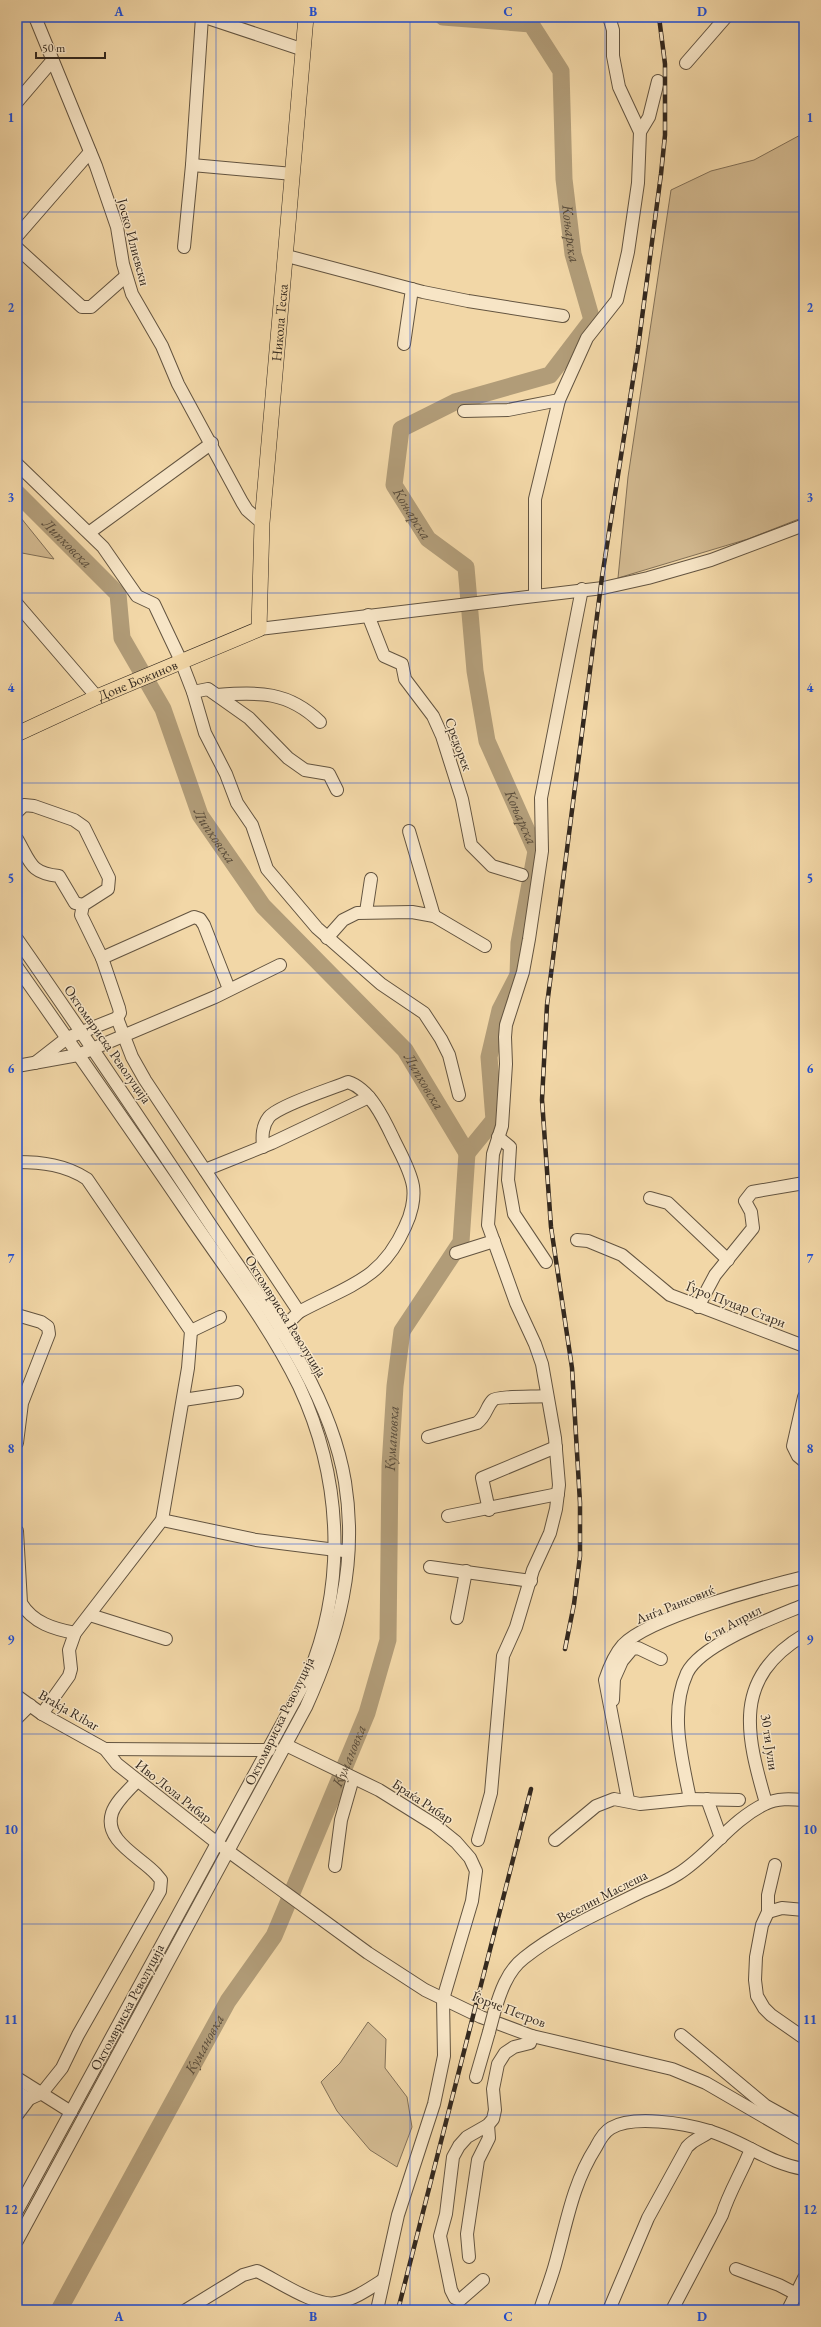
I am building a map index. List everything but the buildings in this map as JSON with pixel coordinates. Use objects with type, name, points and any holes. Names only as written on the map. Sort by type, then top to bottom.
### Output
[{"type":"main road","name":"Никола Теска","points":[[259,629],[262,523],[287,256],[306,17]]},
{"type":"main road","name":"Доне Божинов","points":[[17,734],[97,697],[259,629]]},
{"type":"street","name":"Јоско Илиевски","points":[[35,17],[90,152],[114,216],[126,276],[132,294],[162,346],[191,410],[212,444],[247,510],[262,523]]},
{"type":"street","points":[[184,247],[204,17],[304,50]]},
{"type":"street","points":[[535,595],[535,499],[559,400],[587,338],[617,300],[628,252],[638,184],[640,132],[619,87],[613,56],[613,30],[609,17]]},
{"type":"street","points":[[686,63],[726,17]]},
{"type":"street","points":[[17,102],[52,60]]},
{"type":"street","points":[[640,132],[649,117],[658,81]]},
{"type":"street","points":[[17,236],[90,152]]},
{"type":"street","points":[[192,165],[293,174]]},
{"type":"street","points":[[17,248],[82,307],[91,307],[126,276]]},
{"type":"street","points":[[287,256],[412,290],[468,302],[564,316]]},
{"type":"street","points":[[404,344],[412,290]]},
{"type":"street","points":[[464,411],[508,410],[559,400]]},
{"type":"street","points":[[90,532],[212,444]]},
{"type":"street","points":[[17,464],[90,532],[103,547],[137,596],[154,604],[181,661],[193,692],[205,733],[226,774],[237,803],[252,825],[267,869],[308,919],[327,938],[381,984],[424,1013],[441,1039],[449,1055],[459,1095]]},
{"type":"street","points":[[259,629],[439,606],[603,588],[640,580],[711,560],[804,525]]},
{"type":"street","points":[[478,1840],[490,1793],[503,1656],[516,1627],[531,1581],[550,1533],[558,1494],[556,1447],[546,1396],[542,1364],[535,1344],[516,1303],[488,1225],[487,1215],[493,1154],[502,1126],[506,1064],[506,1025],[523,972],[542,850],[540,798],[582,590]]},
{"type":"street","points":[[17,604],[97,697]]},
{"type":"street","name":"Средорек","points":[[368,615],[384,656],[402,664],[405,679],[433,716],[453,769],[471,846],[492,866],[522,876]]},
{"type":"street","points":[[193,692],[208,690],[217,695],[249,718],[288,758],[305,770],[329,774],[337,790]]},
{"type":"street","points":[[217,695],[246,693],[283,698],[300,704],[320,722]]},
{"type":"street","points":[[17,812],[24,805],[34,806],[74,820],[84,826],[109,878],[108,889],[84,905],[81,915],[102,958],[120,1013],[117,1018],[67,1038],[34,1063]]},
{"type":"street","points":[[409,831],[434,916]]},
{"type":"street","points":[[17,839],[36,871],[46,875],[59,876],[75,903],[84,905]]},
{"type":"street","points":[[366,912],[370,879]]},
{"type":"street","points":[[327,938],[343,920],[357,913],[412,912],[434,916],[485,946]]},
{"type":"street","points":[[102,958],[194,917],[200,919],[204,925],[229,989]]},
{"type":"street","name":"Октомвриска Револуција","points":[[17,939],[128,1100],[280,1331],[313,1388],[332,1433],[345,1481],[349,1551],[343,1604],[331,1648],[306,1707],[17,2241]]},
{"type":"street","points":[[17,1066],[78,1055],[124,1037],[280,965]]},
{"type":"street","name":"Октомвриска Револуција","points":[[17,967],[253,1310],[298,1385],[320,1443],[328,1475],[336,1550],[330,1606],[319,1648],[308,1676],[17,2211]]},
{"type":"street","points":[[117,1018],[132,1057],[145,1080],[299,1312]]},
{"type":"street","points":[[263,1147],[262,1132],[269,1117],[284,1108],[348,1082],[354,1084],[369,1097],[386,1123],[413,1184],[413,1201],[408,1221],[391,1255],[377,1270],[351,1286],[299,1312],[280,1331]]},
{"type":"street","points":[[205,1170],[263,1147],[369,1097]]},
{"type":"street","points":[[498,1137],[510,1147],[508,1180],[514,1214],[546,1262]]},
{"type":"street","points":[[17,1162],[30,1162],[66,1168],[86,1179],[191,1331],[183,1400],[162,1520],[76,1633],[69,1650],[71,1669],[69,1676],[42,1714]]},
{"type":"street","points":[[698,1307],[711,1281],[753,1228],[751,1212],[745,1201],[752,1192],[804,1183]]},
{"type":"street","points":[[650,1198],[668,1203],[728,1260]]},
{"type":"street","name":"Ѓуро Пуцар Стари","points":[[577,1240],[588,1241],[622,1255],[670,1295],[698,1307],[804,1346]]},
{"type":"street","points":[[456,1253],[494,1241]]},
{"type":"street","points":[[17,1315],[41,1322],[48,1328],[49,1334],[20,1402],[17,1442]]},
{"type":"street","points":[[191,1331],[220,1317]]},
{"type":"street","points":[[183,1400],[237,1392]]},
{"type":"street","points":[[428,1436],[476,1423],[483,1418],[492,1401],[498,1397],[528,1398],[546,1396]]},
{"type":"street","points":[[804,1397],[793,1446],[798,1456],[804,1460]]},
{"type":"street","points":[[489,1510],[482,1478],[556,1447]]},
{"type":"street","points":[[448,1516],[489,1510],[558,1494]]},
{"type":"street","points":[[162,1520],[256,1540],[349,1551]]},
{"type":"street","points":[[17,1531],[21,1603],[26,1611],[45,1624],[58,1630],[76,1633]]},
{"type":"street","points":[[430,1567],[531,1581]]},
{"type":"street","points":[[457,1618],[466,1571]]},
{"type":"street","name":"Анѓа Ранковиќ","points":[[628,1800],[605,1680],[610,1664],[622,1646],[631,1639],[661,1624],[695,1610],[804,1577]]},
{"type":"street","name":"6 ти Април","points":[[690,1799],[678,1729],[680,1695],[688,1672],[702,1656],[720,1644],[804,1605]]},
{"type":"street","points":[[90,1615],[166,1639]]},
{"type":"street","name":"30 ти Јули","points":[[766,1803],[755,1765],[749,1726],[750,1702],[758,1679],[770,1661],[789,1644],[804,1635]]},
{"type":"street","points":[[610,1704],[613,1699],[614,1679],[622,1661],[632,1649],[638,1648],[661,1659]]},
{"type":"street","name":"Brakja Ribar","points":[[17,1696],[42,1714],[105,1749]]},
{"type":"street","points":[[17,1718],[30,1705]]},
{"type":"street","name":"Браќа Рибар","points":[[286,1745],[379,1790],[435,1825],[456,1842],[470,1858],[476,1871],[472,1901],[443,1999]]},
{"type":"street","points":[[105,1749],[269,1750]]},
{"type":"street","name":"Иво Лола Рибар","points":[[105,1749],[117,1764],[137,1781],[228,1851]]},
{"type":"street","points":[[334,1866],[341,1820],[353,1778]]},
{"type":"street","points":[[17,2115],[29,2099],[42,2093],[62,2068],[78,2035],[160,1891],[160,1880],[156,1874],[119,1842],[112,1833],[112,1812],[137,1781]]},
{"type":"street","points":[[555,1840],[600,1803],[614,1799],[628,1800],[640,1804],[690,1799],[739,1800]]},
{"type":"street","points":[[707,1799],[721,1838]]},
{"type":"street","name":"Веселин Маслеша","points":[[476,2077],[501,1991],[514,1967],[524,1958],[565,1931],[676,1875],[695,1863],[721,1838],[753,1811],[766,1803],[786,1799],[804,1800]]},
{"type":"street","name":"Ѓорче Петров","points":[[228,1851],[368,1953],[443,1999],[532,2036],[672,2069],[706,2083],[804,2140]]},
{"type":"street","points":[[775,1865],[768,1895],[768,1912],[762,1925],[756,1957],[755,1980],[757,1996],[764,2008],[801,2037]]},
{"type":"street","points":[[768,1912],[782,1908],[804,1910]]},
{"type":"street","points":[[377,2310],[398,2215],[434,2104],[441,2073],[444,2056],[443,1999]]},
{"type":"street","points":[[681,2035],[766,2106],[804,2126]]},
{"type":"street","points":[[483,2280],[460,2300],[455,2298],[451,2290],[440,2236],[446,2214],[453,2157],[459,2146],[467,2137],[488,2125],[492,2119],[495,2110],[493,2089],[498,2064],[504,2053],[514,2047],[525,2045],[530,2042],[532,2036]]},
{"type":"street","points":[[17,2078],[72,2112]]},
{"type":"street","points":[[17,2092],[29,2099]]},
{"type":"street","points":[[540,2310],[556,2262],[566,2217],[579,2176],[600,2140],[610,2129],[628,2122],[646,2122],[710,2131],[751,2149],[771,2160],[804,2169]]},
{"type":"street","points":[[469,2257],[467,2234],[478,2160],[489,2138],[488,2125]]},
{"type":"street","points":[[609,2310],[648,2218],[687,2147],[695,2138],[706,2135],[710,2131]]},
{"type":"street","points":[[672,2310],[722,2215],[727,2199],[741,2176],[751,2149]]},
{"type":"street","points":[[736,2269],[801,2296]]},
{"type":"street","points":[[186,2310],[243,2275],[258,2271],[313,2300],[335,2304],[365,2292],[383,2280]]},
{"type":"street","points":[[788,2310],[801,2296],[804,2278]]},
{"type":"shaded area","points":[[804,133],[804,517],[748,539],[618,578],[628,477],[671,190],[711,171],[754,160]]},
{"type":"shaded area","points":[[17,513],[54,559],[22,553],[17,555]]},
{"type":"shaded area","points":[[368,2022],[386,2039],[385,2068],[407,2097],[412,2127],[397,2167],[370,2150],[337,2111],[321,2082],[340,2063]]},
{"type":"waterway","name":"Коњарска","points":[[443,17],[531,24],[561,71],[564,179],[573,254],[592,320],[550,375],[455,402],[401,429],[394,485],[428,539],[466,567],[475,671],[487,741],[536,851],[519,943],[518,975],[500,1010],[489,1057],[494,1120],[467,1153]]},
{"type":"waterway","name":"Липковска","points":[[17,493],[118,594],[122,638],[163,709],[200,815],[263,906],[405,1050],[467,1153]]},
{"type":"waterway","name":"Кумановка","points":[[59,2310],[228,2001],[274,1936],[367,1713],[388,1640],[390,1466],[395,1386],[402,1331],[461,1242],[467,1153]]},
{"type":"railway","points":[[565,1649],[574,1604],[580,1556],[580,1503],[572,1368],[551,1227],[542,1100],[547,1005],[602,577],[638,348],[661,174],[665,135],[665,64],[659,17]]},
{"type":"railway","points":[[398,2310],[531,1789]]}]
